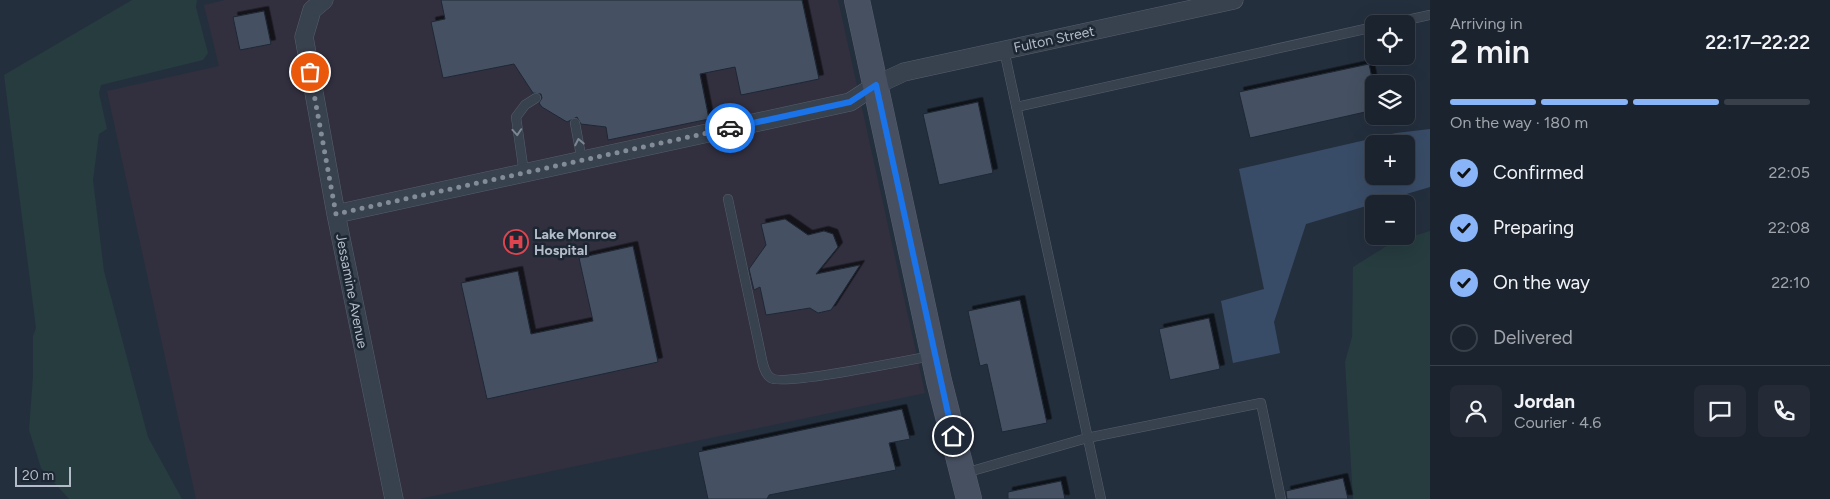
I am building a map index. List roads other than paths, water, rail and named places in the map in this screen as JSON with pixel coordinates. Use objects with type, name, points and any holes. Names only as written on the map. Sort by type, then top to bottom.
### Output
[{"type":"street","name":"Jessamine Avenue","points":[[324,0],[312,10],[304,37],[336,214],[394,499]]},
{"type":"street","points":[[857,0],[934,356],[968,499]]},
{"type":"street","name":"Fulton Street","points":[[336,214],[850,102],[876,85],[904,72],[1234,0]]},
{"type":"lane","points":[[1415,18],[1430,15]]},
{"type":"lane","points":[[1016,107],[1365,29]]},
{"type":"lane","points":[[1004,50],[1101,499]]},
{"type":"lane","points":[[524,174],[516,117],[525,105],[536,98]]},
{"type":"lane","points":[[575,123],[582,161]]},
{"type":"lane","points":[[728,199],[760,350],[765,371],[770,378],[778,381],[803,378],[934,356]]},
{"type":"lane","points":[[962,473],[1087,438],[1261,403],[1281,499]]},
{"type":"water","points":[[1430,129],[1430,187],[1403,195],[1365,195],[1365,206],[1306,224],[1274,322],[1280,353],[1233,363],[1221,301],[1264,289],[1239,169],[1365,140],[1365,185],[1415,185],[1415,135],[1387,135]]},
{"type":"place","name":"Lake Monroe Hospital","points":[[516,242]]}]
